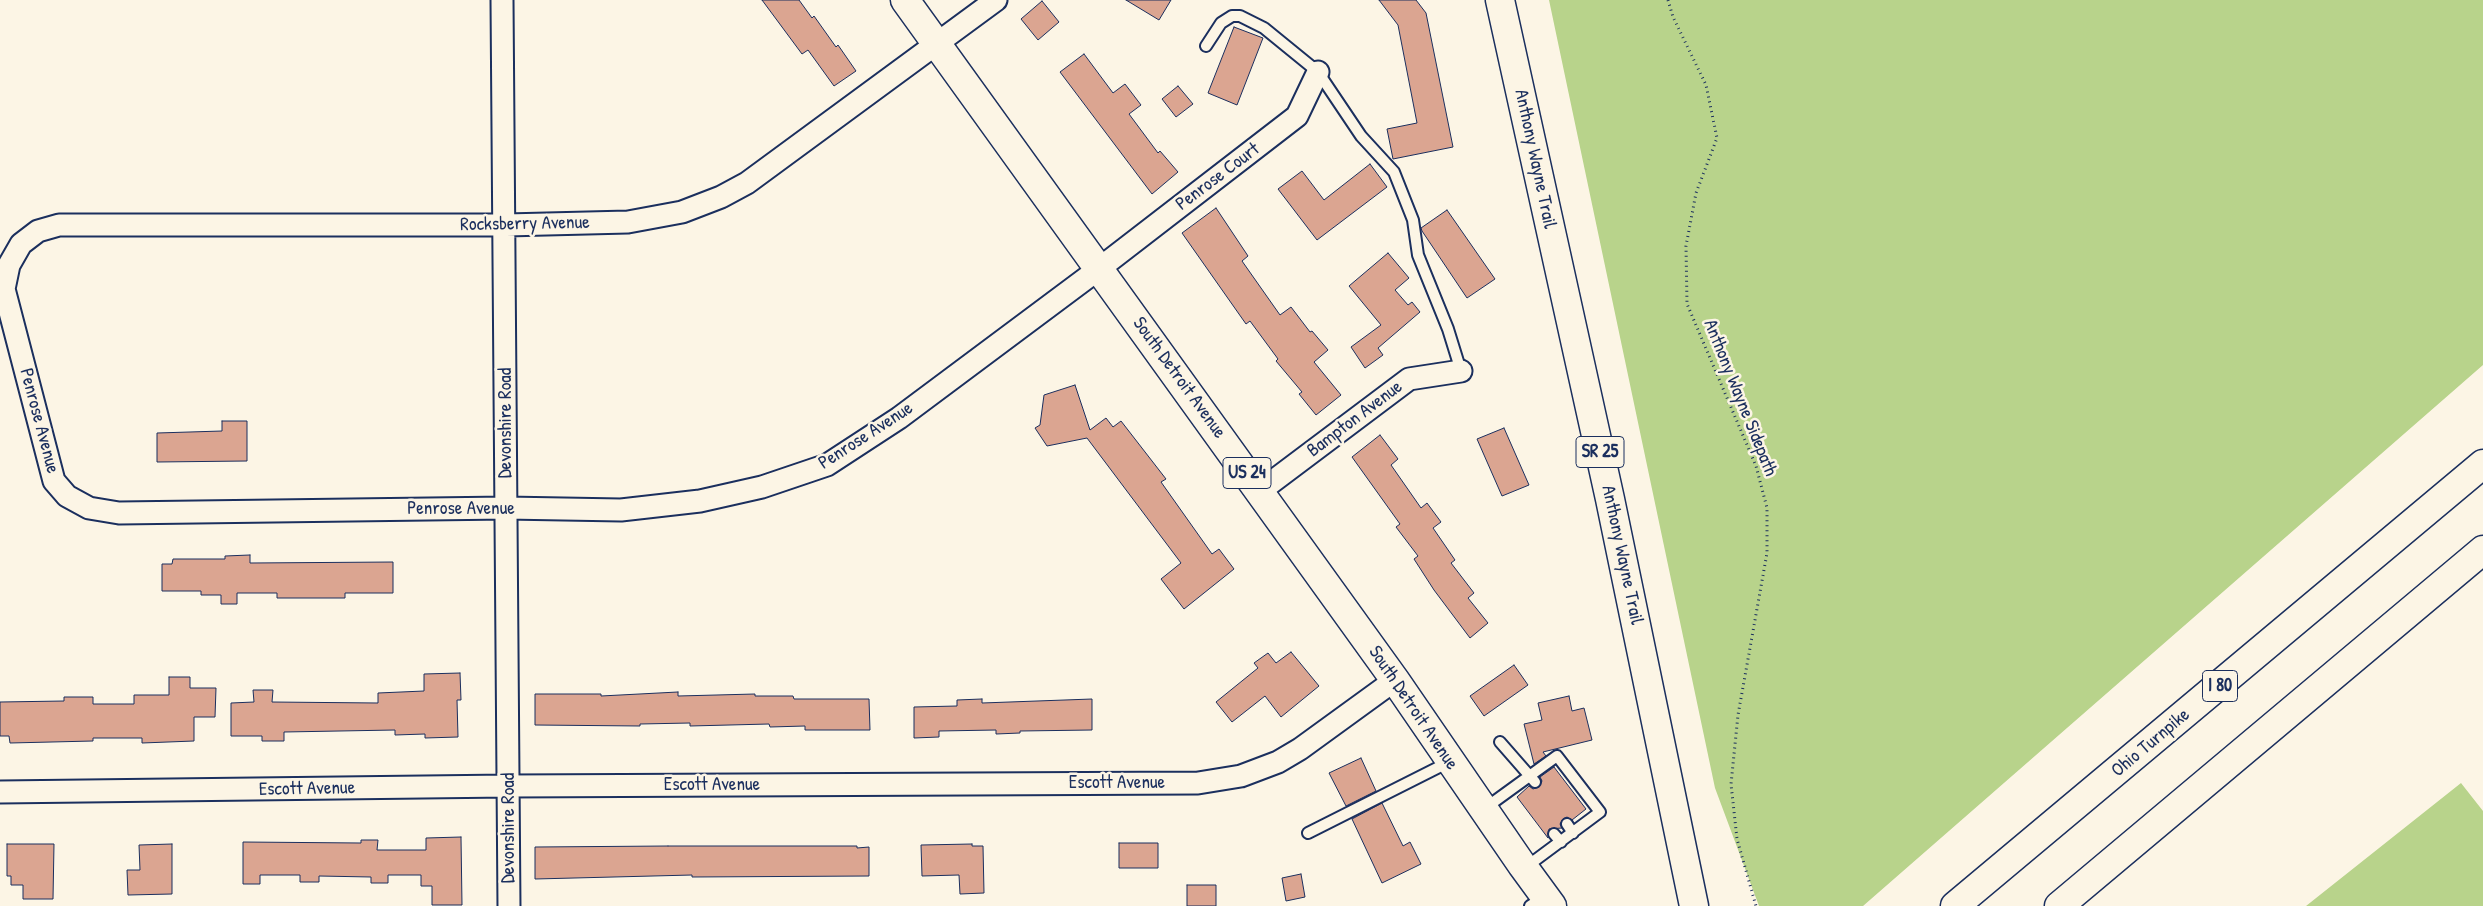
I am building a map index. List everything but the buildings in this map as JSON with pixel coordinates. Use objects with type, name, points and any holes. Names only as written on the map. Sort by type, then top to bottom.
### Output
[{"type":"main road","name":"South Detroit Avenue","points":[[905,0],[938,43],[1395,680],[1524,868],[1542,903]]},
{"type":"main road","name":"Anthony Wayne Trail","points":[[1500,0],[1610,499],[1685,870],[1694,906]]},
{"type":"main road","name":"Ohio Turnpike","points":[[1955,906],[2483,464]]},
{"type":"main road","points":[[2059,906],[2483,550]]},
{"type":"main road","points":[[1678,906],[1685,870]]},
{"type":"street","name":"Devonshire Road","points":[[502,0],[506,225],[509,906]]},
{"type":"street","name":"Rocksberry Avenue","points":[[59,225],[506,225],[628,222],[682,212],[721,197],[747,184],[996,0]]},
{"type":"street","name":"Penrose Court","points":[[1100,268],[1297,116],[1318,72]]},
{"type":"street","name":"Penrose Avenue","points":[[59,225],[38,231],[21,244],[9,265],[4,289],[54,481],[67,496],[89,508],[118,513],[506,508],[621,510],[700,501],[762,487],[827,465],[899,418],[1100,268]]},
{"type":"street","name":"Bampton Avenue","points":[[1260,491],[1409,379],[1461,371]]},
{"type":"street","name":"Escott Avenue","points":[[0,792],[508,786],[1198,783],[1241,776],[1278,762],[1300,749],[1395,680]]},
{"type":"lane","points":[[1206,46],[1221,23],[1232,16],[1240,16],[1264,28],[1318,72],[1361,136],[1394,172],[1413,220],[1418,255],[1448,329],[1461,371]]},
{"type":"lane","points":[[1500,742],[1532,779]]},
{"type":"lane","points":[[1484,810],[1519,789],[1557,756],[1600,812],[1570,828],[1524,868]]},
{"type":"lane","points":[[1308,833],[1450,761]]},
{"type":"path","name":"Anthony Wayne Sidepath","points":[[1668,0],[1673,17],[1706,86],[1717,138],[1696,193],[1692,211],[1686,246],[1687,304],[1756,466],[1767,508],[1767,554],[1738,714],[1731,784],[1737,839],[1756,906]]},
{"type":"green space","points":[[1549,0],[2483,0],[2483,365],[1863,906],[1759,906],[1715,788]]},
{"type":"green space","points":[[2461,783],[2483,811],[2483,906],[2306,906]]}]
